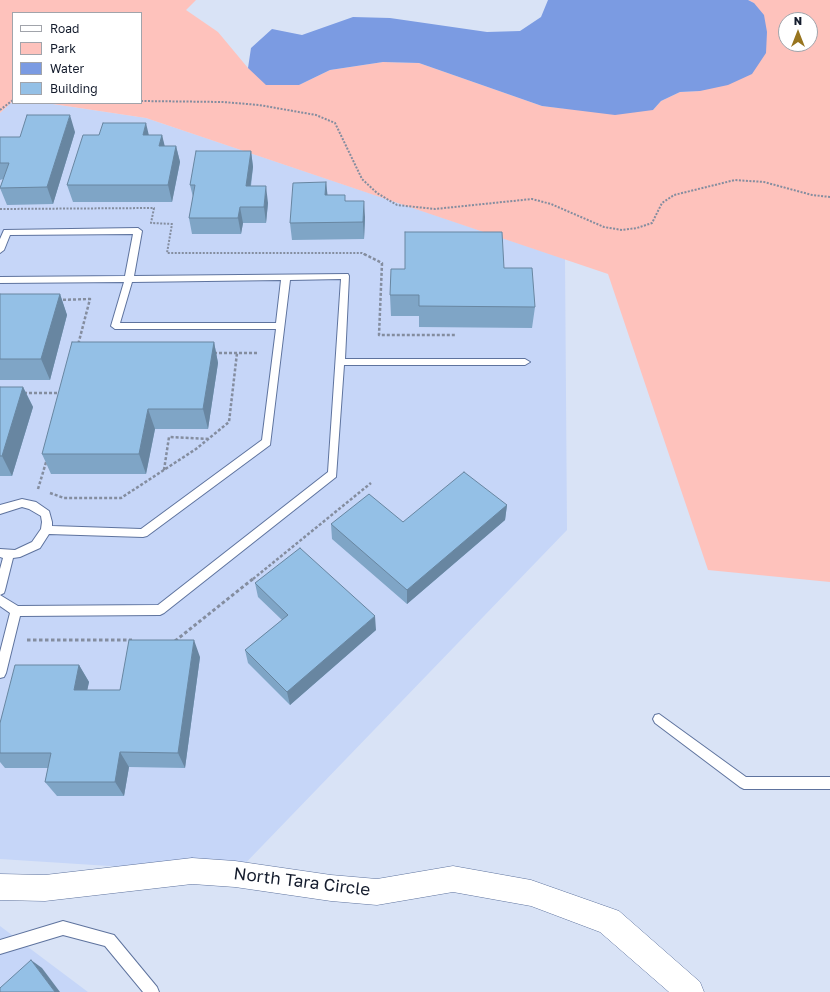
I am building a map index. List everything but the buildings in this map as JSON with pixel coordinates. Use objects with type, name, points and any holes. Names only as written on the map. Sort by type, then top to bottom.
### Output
[{"type":"street","name":"North Tara Circle","points":[[0,887],[45,888],[192,871],[235,874],[331,888],[377,892],[453,879],[531,893],[609,921],[690,992]]},
{"type":"lane","points":[[0,250],[7,232],[138,231],[129,278],[115,326],[280,326]]},
{"type":"lane","points":[[0,280],[346,276],[333,474],[160,610],[16,611],[0,600]]},
{"type":"lane","points":[[46,530],[143,533],[267,442],[286,277]]},
{"type":"lane","points":[[340,362],[525,362]]},
{"type":"lane","points":[[0,510],[12,505],[32,505],[45,514],[47,522],[46,530],[36,545],[26,550],[4,554],[0,590]]},
{"type":"lane","points":[[0,673],[16,611]]},
{"type":"lane","points":[[659,719],[744,783],[830,783]]},
{"type":"lane","points":[[0,947],[63,928],[109,940],[152,992]]},
{"type":"path","points":[[0,110],[12,101]]},
{"type":"path","points":[[142,101],[223,102],[259,105],[316,115],[335,123],[362,179],[377,193],[397,205],[435,209],[532,199],[551,204],[604,227],[622,230],[637,228],[652,223],[662,203],[674,195],[735,180],[764,182],[812,195],[830,197]]},
{"type":"path","points":[[0,208],[154,208],[151,223],[172,224],[167,253],[362,253],[382,263],[379,335],[455,335]]},
{"type":"path","points":[[53,300],[90,299],[77,348]]},
{"type":"path","points":[[32,490],[38,489],[64,498],[121,498],[164,470],[209,439],[229,422],[237,353]]},
{"type":"path","points":[[206,354],[263,353]]},
{"type":"path","points":[[22,393],[65,393]]},
{"type":"path","points":[[164,470],[169,437],[209,439]]},
{"type":"path","points":[[38,489],[49,452]]},
{"type":"shaded area","points":[[12,102],[12,104],[53,104],[146,118],[565,259],[567,530],[235,874],[0,859],[0,113]]},
{"type":"shaded area","points":[[0,926],[88,992],[0,992]]},
{"type":"green space","points":[[0,0],[196,0],[186,10],[218,32],[248,68],[299,85],[330,70],[383,62],[419,63],[542,106],[569,109],[653,110],[661,101],[680,92],[700,91],[754,3],[748,0],[830,0],[830,582],[708,570],[608,274],[146,118],[53,104],[142,104],[142,12],[12,12],[12,102],[0,113]]},
{"type":"water","points":[[548,0],[748,0],[754,3],[764,15],[767,32],[766,53],[752,74],[728,85],[700,91],[680,92],[661,101],[653,110],[615,115],[542,106],[419,63],[383,62],[330,70],[299,85],[266,85],[248,68],[251,48],[272,29],[302,35],[353,17],[390,18],[487,32],[520,31],[541,17]]}]
